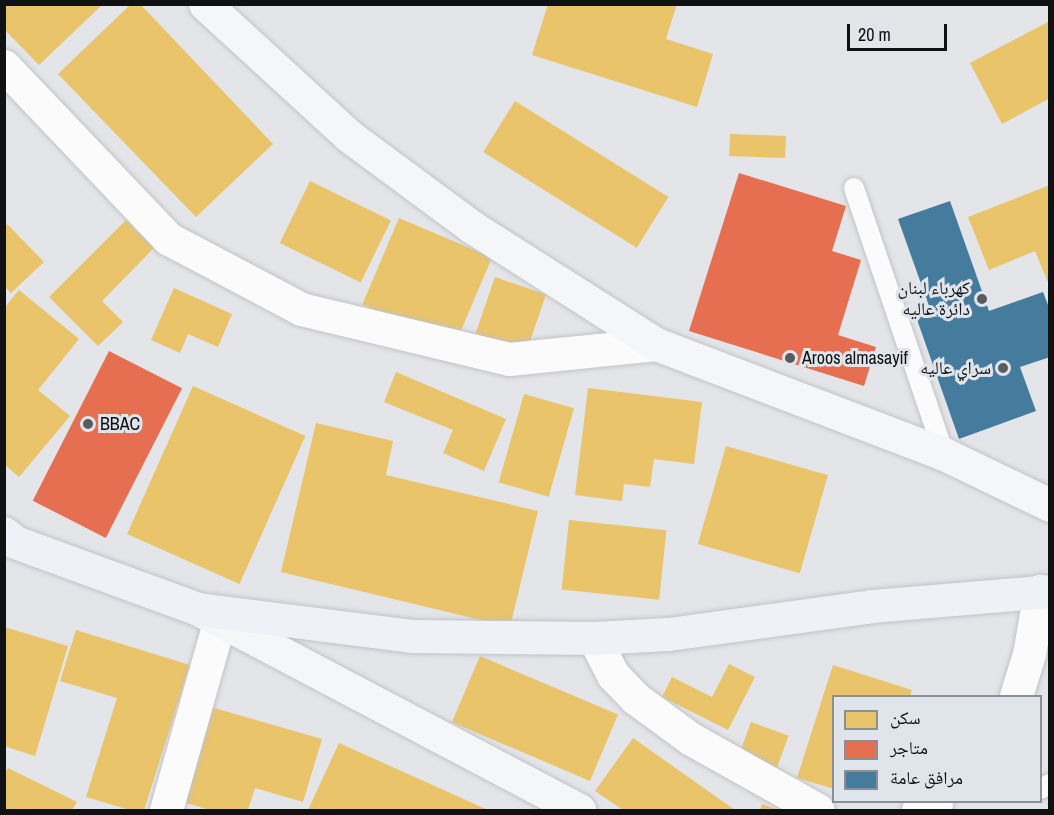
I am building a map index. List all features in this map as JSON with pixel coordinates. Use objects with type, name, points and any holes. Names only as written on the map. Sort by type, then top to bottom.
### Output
[{"type":"main road","points":[[205,4],[349,136],[472,227],[656,344],[944,454],[1050,505]]},
{"type":"main road","points":[[4,533],[15,542],[208,616],[579,810]]},
{"type":"main road","points":[[208,616],[411,636],[594,638],[668,634],[872,606],[1045,591]]},
{"type":"street","points":[[4,66],[169,238],[301,309],[509,359],[656,344]]},
{"type":"street","points":[[1016,695],[1045,591]]},
{"type":"street","points":[[166,810],[208,616]]},
{"type":"street","points":[[594,638],[614,675],[635,698],[691,739],[818,810]]},
{"type":"street","points":[[918,810],[932,803]]},
{"type":"lane","points":[[854,188],[944,454]]},
{"type":"building: سكن","points":[[4,4],[103,4],[39,65],[4,29]]},
{"type":"building: سكن","points":[[131,4],[140,4],[273,144],[196,217],[58,74]]},
{"type":"building: سكن","points":[[548,4],[677,4],[666,39],[713,54],[697,107],[532,55]]},
{"type":"building: سكن","points":[[1048,22],[1050,98],[1002,124],[970,63]]},
{"type":"building: سكن","points":[[515,101],[668,197],[637,248],[483,152]]},
{"type":"building: سكن","points":[[730,134],[786,136],[785,158],[729,156]]},
{"type":"building: سكن","points":[[310,181],[391,220],[361,282],[280,243]]},
{"type":"building: سكن","points":[[1050,185],[1050,287],[1035,251],[989,270],[968,217]]},
{"type":"building: سكن","points":[[399,218],[492,257],[455,344],[362,305]]},
{"type":"building: سكن","points":[[126,220],[154,248],[102,301],[123,322],[98,346],[49,297]]},
{"type":"building: سكن","points":[[7,224],[44,262],[11,293],[4,286],[4,227]]},
{"type":"building: سكن","points":[[495,277],[546,295],[525,355],[474,338]]},
{"type":"building: سكن","points":[[174,288],[232,314],[218,347],[188,334],[180,353],[151,340]]},
{"type":"building: سكن","points":[[19,290],[79,339],[38,390],[70,416],[19,477],[5,465],[5,307]]},
{"type":"building: سكن","points":[[396,372],[506,419],[484,471],[443,453],[453,430],[384,402]]},
{"type":"building: سكن","points":[[193,386],[305,436],[239,584],[127,534]]},
{"type":"building: سكن","points":[[588,388],[702,402],[694,464],[654,459],[650,487],[624,484],[622,501],[575,495]]},
{"type":"building: سكن","points":[[524,394],[574,408],[549,497],[499,482]]},
{"type":"building: سكن","points":[[316,423],[393,441],[386,475],[538,511],[510,627],[281,572]]},
{"type":"building: سكن","points":[[726,446],[828,475],[800,573],[698,544]]},
{"type":"building: سكن","points":[[569,520],[666,530],[659,600],[562,590]]},
{"type":"building: سكن","points":[[4,627],[68,646],[35,756],[4,746]]},
{"type":"building: سكن","points":[[76,630],[190,665],[144,810],[130,810],[86,797],[117,698],[60,681]]},
{"type":"building: سكن","points":[[480,656],[618,715],[590,781],[452,722]]},
{"type":"building: سكن","points":[[729,664],[755,677],[728,730],[662,697],[672,677],[712,697]]},
{"type":"building: سكن","points":[[833,665],[912,690],[910,695],[832,695],[832,788],[797,778]]},
{"type":"building: سكن","points":[[211,707],[322,739],[303,802],[255,788],[248,810],[210,810],[183,802]]},
{"type":"building: سكن","points":[[751,722],[789,736],[775,773],[737,760]]},
{"type":"building: سكن","points":[[633,738],[735,810],[623,810],[595,791]]},
{"type":"building: سكن","points":[[339,743],[488,810],[308,810]]},
{"type":"building: سكن","points":[[8,768],[77,802],[72,810],[4,810],[4,775]]},
{"type":"building: سكن","points":[[762,804],[779,810],[760,810]]},
{"type":"building: متاجر","points":[[739,173],[846,206],[832,251],[861,260],[838,335],[876,347],[864,386],[689,331]]},
{"type":"building: متاجر","points":[[109,351],[182,388],[106,538],[33,501]]},
{"type":"building: مرافق عامة","points":[[950,201],[989,311],[1043,292],[1050,310],[1050,357],[1020,367],[1036,411],[959,439],[914,311],[929,306],[898,219]]},
{"type":"place","name":"كهرباء لبنان دائرة عاليه","points":[[982,299]]},
{"type":"place","name":"Aroos almasayif","points":[[790,358]]},
{"type":"place","name":"سراي عاليه","points":[[1003,368]]},
{"type":"place","name":"BBAC","points":[[88,424]]}]
